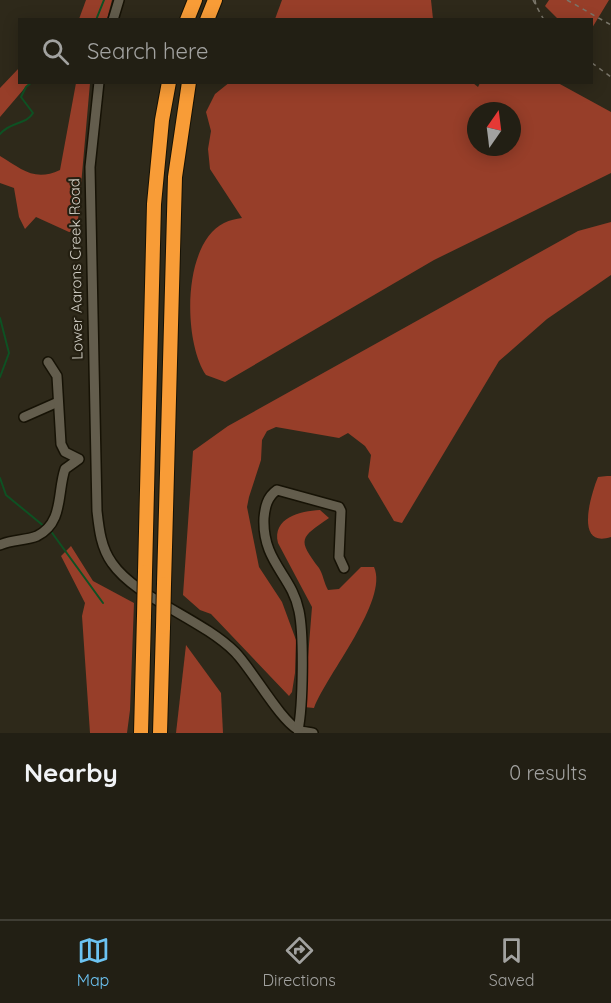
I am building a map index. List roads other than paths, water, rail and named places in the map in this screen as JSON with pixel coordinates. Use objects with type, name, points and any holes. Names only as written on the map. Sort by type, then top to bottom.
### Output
[{"type":"highway","points":[[188,18],[195,0]]},
{"type":"highway","points":[[208,18],[215,0]]},
{"type":"highway","points":[[141,733],[154,204],[162,120],[169,84]]},
{"type":"highway","points":[[160,733],[175,177],[189,84]]},
{"type":"street","points":[[114,18],[119,0]]},
{"type":"street","name":"Lower Aarons Creek Road","points":[[99,84],[90,167],[95,455],[99,533],[112,563],[123,576],[228,645],[250,670],[283,715],[298,730]]},
{"type":"street","points":[[48,362],[57,376],[61,444],[65,452],[78,459]]},
{"type":"street","points":[[24,417],[58,402]]},
{"type":"street","points":[[0,545],[38,535],[49,526],[57,513],[65,469],[78,459],[95,455]]},
{"type":"street","points":[[313,733],[298,730],[301,708],[299,611],[264,537],[265,512],[272,494],[277,490],[290,492],[339,507],[341,511],[339,557],[344,568]]},
{"type":"waterway","points":[[97,18],[104,0]]},
{"type":"waterway","points":[[0,134],[9,127],[26,120],[33,113],[21,97],[30,84]]},
{"type":"waterway","points":[[0,318],[9,353],[0,377]]},
{"type":"waterway","points":[[0,478],[6,495],[45,527]]},
{"type":"waterway","points":[[50,530],[103,603]]}]
